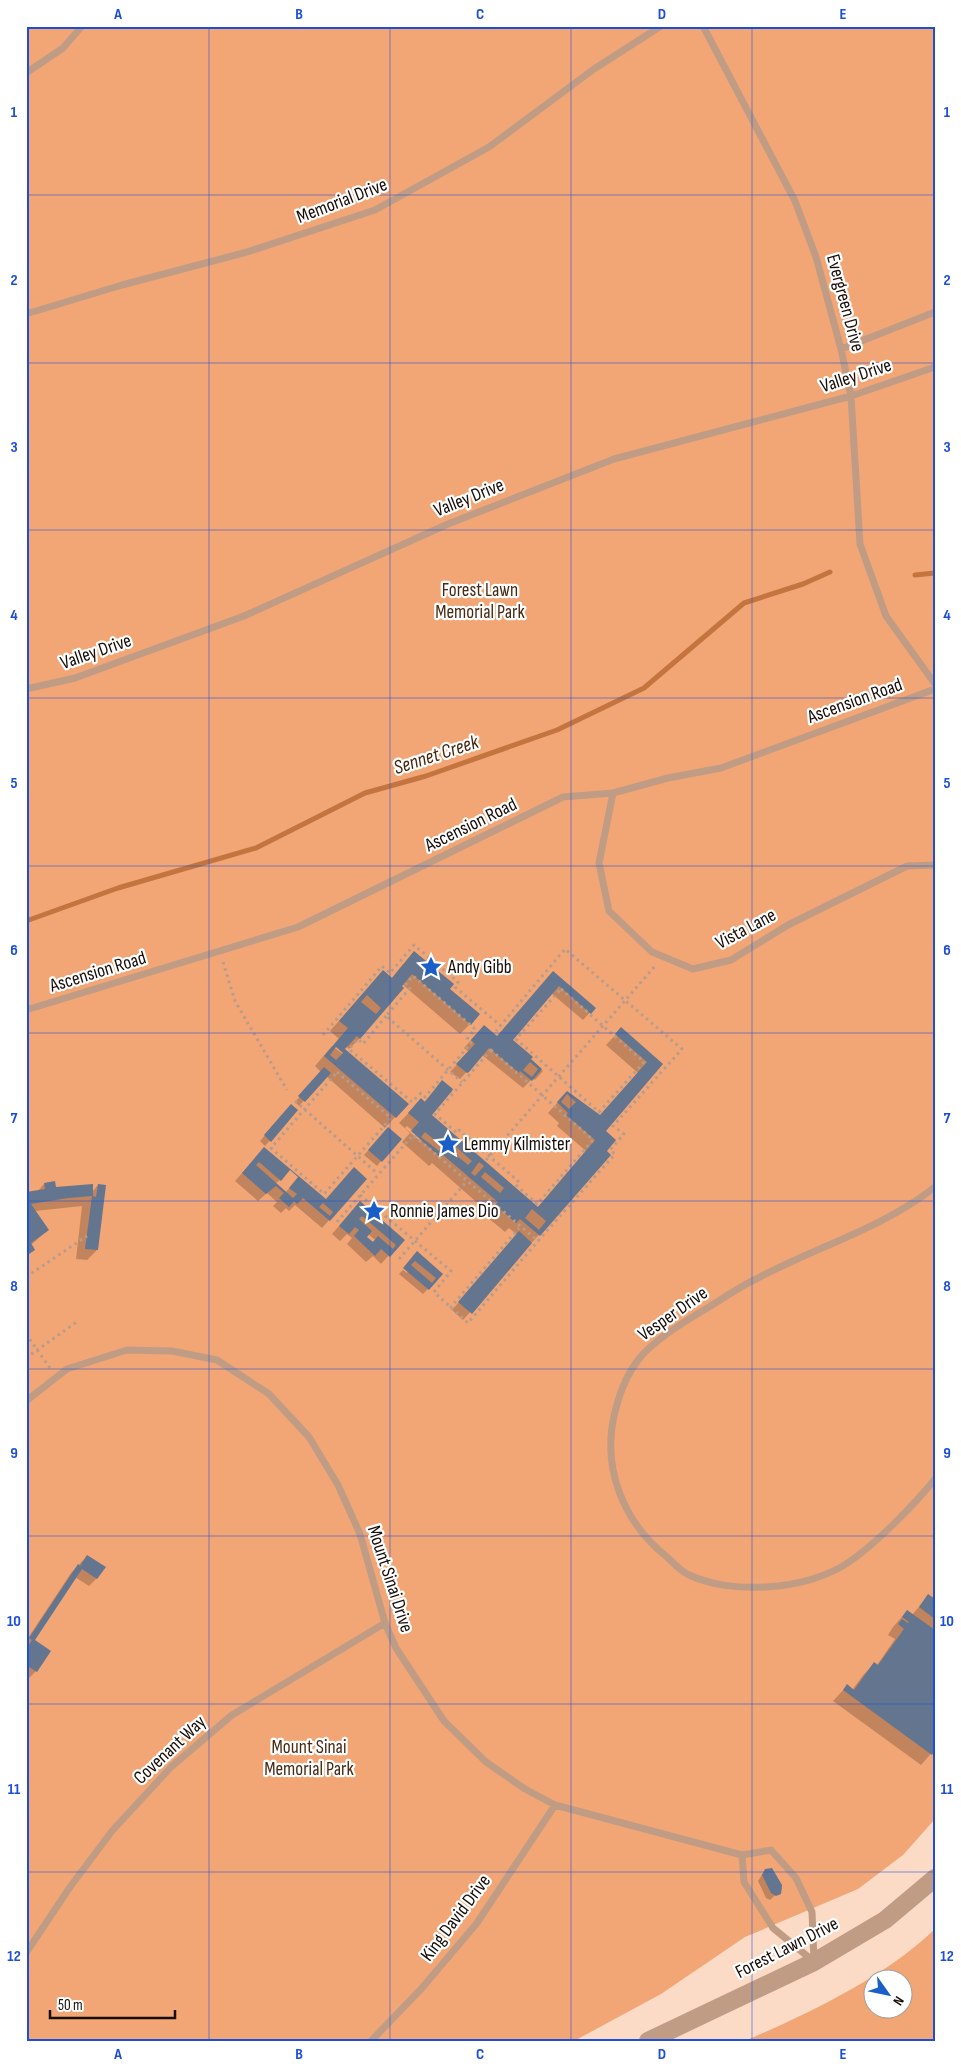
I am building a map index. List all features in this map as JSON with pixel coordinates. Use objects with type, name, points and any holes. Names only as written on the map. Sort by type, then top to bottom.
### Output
[{"type":"street","name":"Forest Lawn Drive","points":[[648,2041],[814,1962],[885,1920],[935,1878]]},
{"type":"lane","points":[[26,73],[63,48],[82,26]]},
{"type":"lane","name":"Memorial Drive","points":[[26,314],[122,285],[247,252],[375,210],[489,147],[594,70],[660,26]]},
{"type":"lane","name":"Evergreen Drive","points":[[703,26],[795,201],[816,257],[841,348],[851,396],[860,544],[886,616],[935,684]]},
{"type":"lane","name":"Valley Drive","points":[[841,348],[935,312]]},
{"type":"lane","name":"Valley Drive","points":[[26,689],[75,678],[244,616],[448,524],[614,459],[851,396],[935,367]]},
{"type":"lane","name":"Ascension Road","points":[[26,1010],[298,927],[563,797],[613,793],[668,778],[721,768],[935,689]]},
{"type":"lane","name":"Vista Lane","points":[[613,793],[599,863],[609,911],[652,952],[693,969],[732,960],[788,925],[907,866],[935,865]]},
{"type":"lane","name":"Vesper Drive","points":[[935,1187],[875,1224],[758,1278],[688,1320],[644,1354],[621,1388],[611,1427],[612,1471],[629,1517],[656,1549],[686,1573],[714,1584],[761,1587],[806,1581],[848,1562],[890,1526],[935,1479]]},
{"type":"lane","name":"Mount Sinai Drive","points":[[26,1401],[66,1369],[127,1350],[172,1351],[217,1360],[269,1394],[309,1437],[338,1485],[360,1534],[385,1623],[396,1648],[444,1721],[486,1762],[525,1789],[555,1805],[742,1855],[771,1850],[796,1878],[812,1912],[814,1962]]},
{"type":"lane","name":"Covenant Way","points":[[26,1953],[70,1886],[112,1831],[171,1767],[232,1715],[385,1623]]},
{"type":"lane","name":"King David Drive","points":[[371,2041],[422,1988],[477,1922],[555,1805]]},
{"type":"lane","points":[[742,1855],[744,1882],[773,1928],[814,1962]]},
{"type":"path","points":[[323,1034],[382,966],[390,973],[414,945],[458,982],[455,986],[500,1026]]},
{"type":"path","points":[[360,1195],[451,1271],[434,1292],[468,1323],[615,1154],[610,1150],[624,1134],[613,1126],[682,1049],[565,949],[496,1031]]},
{"type":"path","points":[[219,952],[235,1001],[287,1090]]},
{"type":"path","points":[[486,1160],[663,957]]},
{"type":"path","points":[[413,976],[475,1029],[467,1039],[471,1043],[425,1097],[421,1093],[412,1102],[349,1049],[358,1039],[363,1044],[386,1016],[410,988],[406,984],[413,976]]},
{"type":"path","points":[[561,988],[644,1062],[599,1112],[558,1076],[516,1039],[561,988]]},
{"type":"path","points":[[386,1016],[462,1082]]},
{"type":"path","points":[[491,1050],[593,1140],[537,1204],[515,1184],[518,1180],[459,1130],[457,1133],[435,1114],[462,1082],[491,1050]]},
{"type":"path","points":[[337,1072],[391,1118],[324,1194],[271,1148],[305,1109],[337,1072]]},
{"type":"path","points":[[295,1101],[378,1174]]},
{"type":"path","points":[[338,1222],[413,1135],[519,1228],[538,1241]]},
{"type":"path","points":[[399,1259],[467,1182]]},
{"type":"path","points":[[450,1308],[519,1228]]},
{"type":"path","points":[[26,1277],[87,1236]]},
{"type":"path","points":[[26,1358],[78,1321]]},
{"type":"path","points":[[26,1334],[56,1377]]},
{"type":"green space","name":"Forest Lawn Memorial Park","points":[[26,26],[935,26],[935,1819],[903,1855],[858,1889],[745,1937],[661,1994],[574,2041],[26,2041]]},
{"type":"green space","points":[[935,1929],[935,2041],[745,2041],[795,2019],[864,1982],[864,2020],[914,2020],[914,1970],[882,1970]]},
{"type":"building","points":[[414,951],[454,984],[450,989],[480,1014],[471,1025],[412,974],[402,986],[404,988],[360,1039],[357,1036],[345,1049],[409,1104],[396,1118],[324,1056],[348,1028],[339,1021],[383,970],[392,978]],"holes":[[[367,995],[381,1008],[376,1014],[361,1002]],[[336,1047],[343,1053],[336,1060],[330,1055]]]},
{"type":"building","points":[[553,971],[596,1008],[591,1014],[559,986],[513,1040],[533,1057],[531,1059],[542,1069],[532,1081],[520,1071],[519,1073],[489,1048],[467,1073],[456,1064],[475,1044],[471,1040],[484,1025],[497,1036]],"holes":[[[530,1062],[538,1069],[532,1077],[523,1070]]]},
{"type":"building","points":[[621,1027],[663,1064],[606,1131],[616,1140],[607,1151],[611,1155],[540,1236],[520,1219],[516,1223],[495,1205],[498,1202],[442,1154],[440,1157],[411,1131],[419,1122],[408,1113],[421,1098],[425,1102],[442,1080],[453,1089],[432,1115],[538,1207],[595,1140],[566,1115],[568,1113],[557,1102],[567,1091],[600,1115],[647,1062],[615,1034]],"holes":[[[567,1094],[576,1102],[569,1109],[561,1102]],[[425,1132],[443,1147],[439,1151],[421,1137]],[[454,1145],[472,1161],[468,1165],[450,1150]],[[479,1162],[484,1166],[475,1176],[471,1173]],[[485,1172],[504,1188],[500,1193],[481,1177]],[[532,1209],[546,1221],[539,1230],[525,1218]]]},
{"type":"building","points":[[324,1067],[331,1073],[305,1102],[298,1096]]},
{"type":"building","points":[[291,1104],[298,1110],[271,1142],[264,1135]]},
{"type":"building","points":[[388,1127],[402,1139],[382,1162],[368,1150]]},
{"type":"building","points":[[264,1147],[326,1199],[354,1167],[367,1179],[330,1221],[303,1198],[297,1204],[294,1201],[289,1207],[279,1198],[284,1193],[276,1186],[266,1194],[242,1173]],"holes":[[[259,1162],[281,1181],[290,1170],[298,1177],[289,1188],[297,1194],[293,1198],[256,1165]],[[323,1203],[333,1212],[330,1216],[319,1207]]]},
{"type":"building","points":[[55,1181],[56,1187],[93,1184],[93,1196],[96,1197],[98,1184],[106,1185],[98,1250],[85,1249],[92,1196],[68,1198],[31,1204],[49,1230],[31,1243],[35,1250],[26,1256],[26,1192],[45,1189],[44,1183]]},
{"type":"building","points":[[360,1201],[405,1240],[390,1257],[381,1249],[375,1256],[354,1236],[359,1230],[355,1227],[349,1234],[339,1226]],"holes":[[[362,1216],[396,1245],[393,1249],[378,1236],[373,1242],[367,1237],[372,1231],[359,1219]]]},
{"type":"building","points":[[519,1231],[532,1243],[472,1314],[458,1302]]},
{"type":"building","points":[[417,1251],[443,1274],[429,1290],[403,1268]],"holes":[[[415,1261],[436,1278],[432,1283],[411,1265]]]},
{"type":"building","points":[[87,1555],[106,1567],[97,1579],[82,1569],[35,1640],[51,1651],[37,1672],[26,1665],[26,1649],[32,1640],[29,1638],[78,1564],[80,1566]]},
{"type":"building","points":[[928,1594],[935,1599],[935,1619],[919,1607]]},
{"type":"building","points":[[907,1610],[935,1630],[935,1751],[932,1755],[843,1690],[847,1684],[854,1690],[874,1662],[878,1665],[904,1629],[898,1624],[902,1619],[909,1622],[902,1617]]},
{"type":"building","points":[[772,1868],[782,1885],[781,1894],[776,1896],[771,1893],[762,1875],[765,1869]]},
{"type":"waterway","name":"Sennet Creek","points":[[26,921],[118,888],[256,848],[365,793],[426,776],[557,730],[644,688],[744,603],[803,584],[830,572]]},
{"type":"waterway","name":"Sennet Creek","points":[[915,575],[935,573]]},
{"type":"place","name":"Andy Gibb","points":[[431,967]]},
{"type":"place","name":"Lemmy Kilmister","points":[[448,1144]]},
{"type":"place","name":"Ronnie James Dio","points":[[374,1211]]},
{"type":"park label","name":"Mount Sinai Memorial Park","points":[[309,1758]]}]
